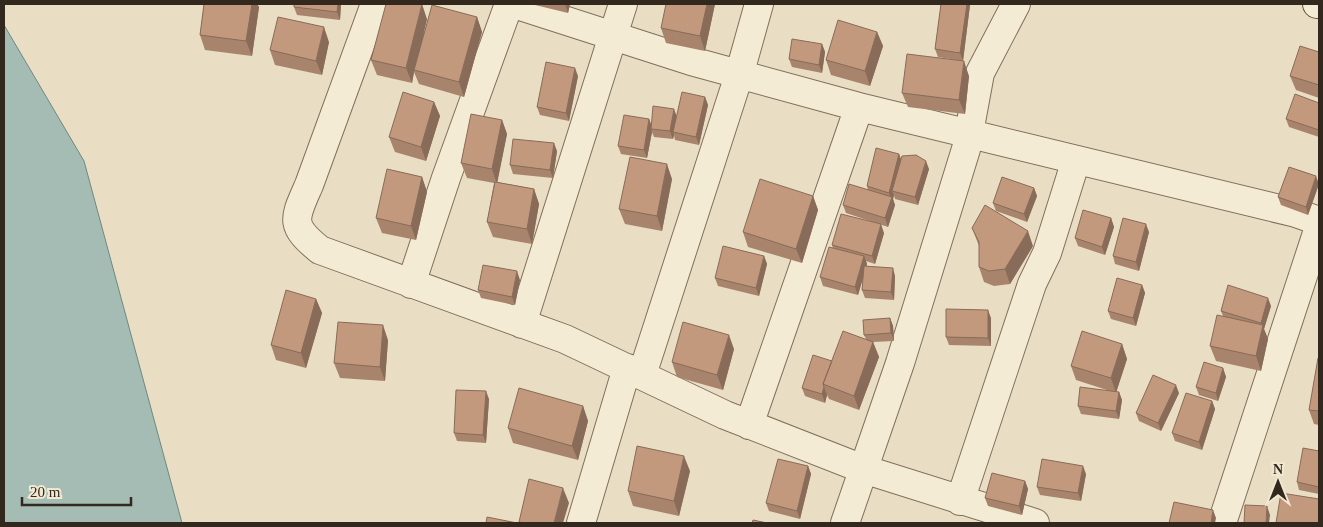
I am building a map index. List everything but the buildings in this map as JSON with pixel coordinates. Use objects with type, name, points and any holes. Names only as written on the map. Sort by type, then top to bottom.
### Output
[{"type":"street","points":[[375,4],[309,185],[297,212],[297,224],[302,236],[320,250],[565,339],[749,425],[863,469],[1035,523]]},
{"type":"street","points":[[411,284],[446,178],[509,4],[691,61],[740,72],[860,107],[1296,213],[1319,221]]},
{"type":"street","points":[[522,324],[623,4]]},
{"type":"street","points":[[581,523],[740,72],[758,4]]},
{"type":"street","points":[[845,523],[900,363],[963,159],[980,73],[1016,4]]},
{"type":"street","points":[[749,425],[860,107]]},
{"type":"street","points":[[960,501],[1032,284],[1047,253],[1076,160]]},
{"type":"street","points":[[1222,523],[1319,227]]},
{"type":"water","points":[[4,25],[84,161],[182,523],[4,523]]}]
